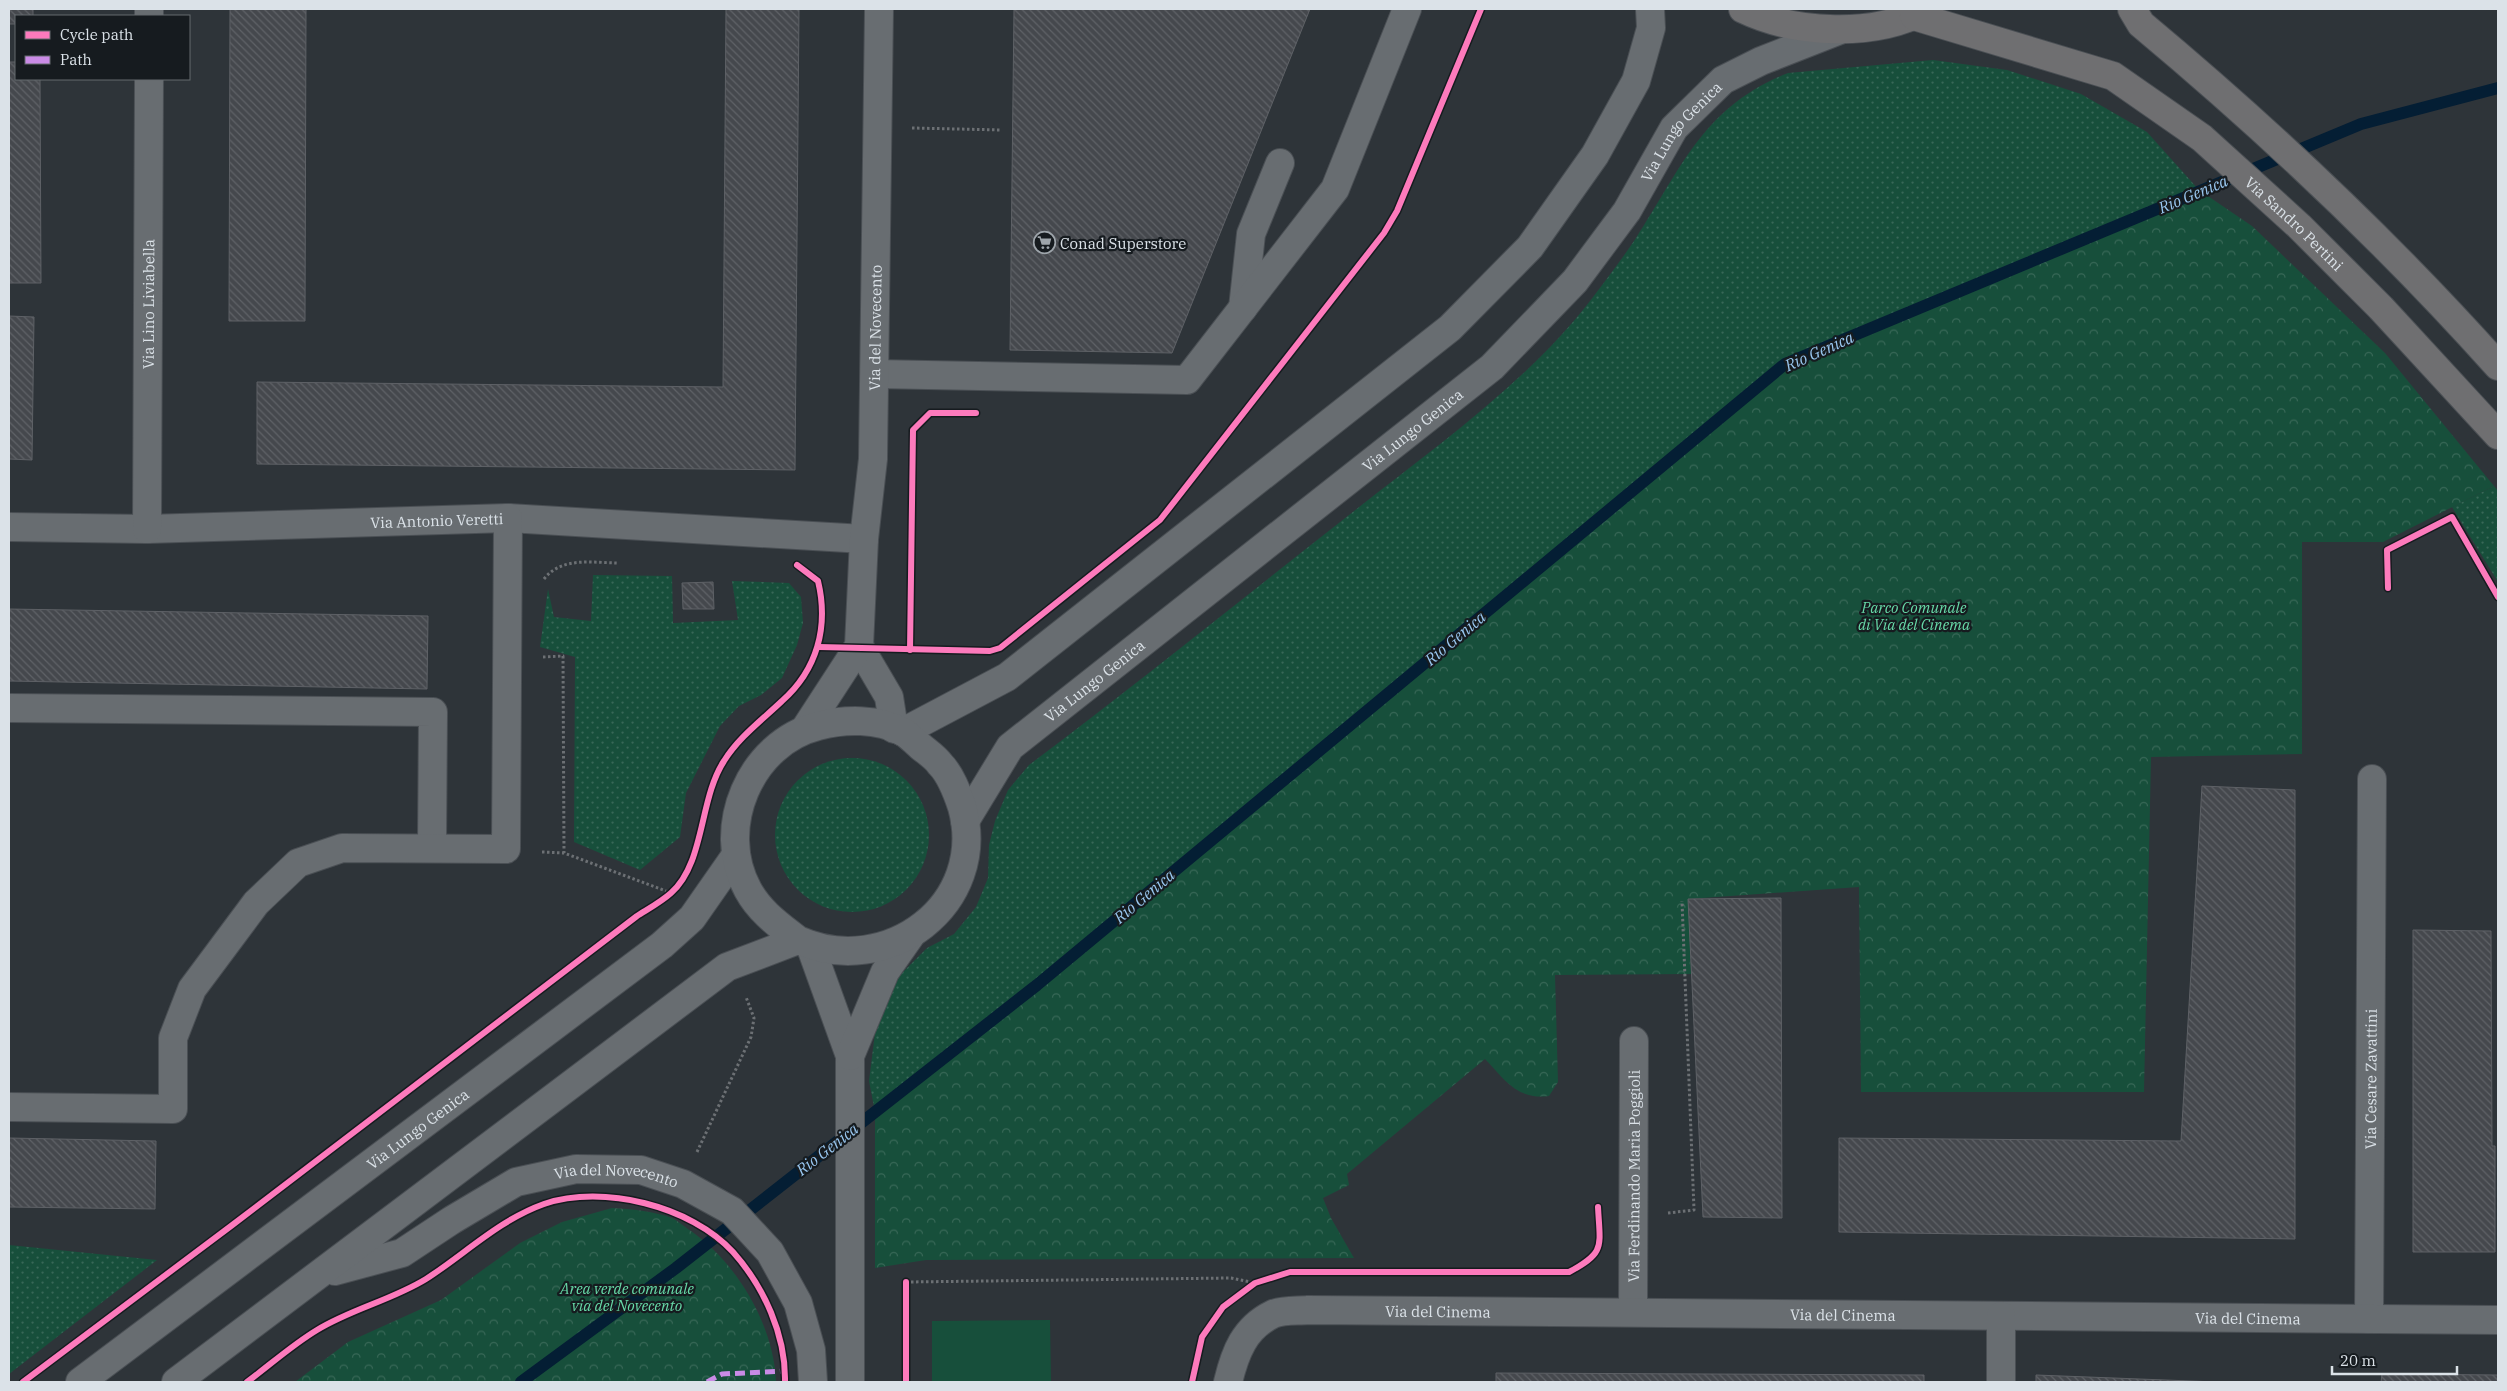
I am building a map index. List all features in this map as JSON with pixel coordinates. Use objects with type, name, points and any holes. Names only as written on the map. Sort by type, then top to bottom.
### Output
[{"type":"main road","points":[[1743,9],[1766,20],[1840,30],[1878,26],[1920,12]]},
{"type":"main road","points":[[2132,9],[2141,24],[2235,102],[2353,214],[2438,298],[2498,366]]},
{"type":"main road","name":"Via Sandro Pertini","points":[[1920,12],[2113,76],[2202,138],[2299,226],[2381,308],[2498,435]]},
{"type":"street","name":"Via del Novecento","points":[[859,646],[864,539],[874,459],[879,9]]},
{"type":"street","points":[[875,374],[1186,380],[1335,189],[1407,9]]},
{"type":"street","points":[[805,729],[859,646],[889,697],[898,730],[1007,677],[1450,328],[1530,247],[1595,155],[1636,81],[1651,28],[1650,9]]},
{"type":"street","name":"Via Lungo Genica","points":[[966,821],[1010,746],[1492,367],[1575,282],[1627,211],[1674,128],[1723,80],[1761,61],[1840,30]]},
{"type":"street","name":"Via Lino Liviabella","points":[[147,529],[148,80]]},
{"type":"street","points":[[1243,308],[1251,234],[1280,163]]},
{"type":"street","points":[[9,1107],[173,1108],[174,1038],[192,989],[256,903],[298,863],[342,848],[506,849],[508,518]]},
{"type":"street","name":"Via Antonio Veretti","points":[[9,528],[147,529],[508,518],[864,539]]},
{"type":"street","points":[[9,708],[433,712],[432,848]]},
{"type":"street","name":"Via Lungo Genica","points":[[834,721],[865,721],[898,730],[941,764],[957,791],[966,821],[965,854],[955,886],[937,914],[911,935],[879,948],[844,952],[804,942],[769,918],[748,889],[736,855],[736,816],[749,780],[773,750],[805,729],[834,721]]},
{"type":"street","name":"Via Cesare Zavattini","points":[[2369,1319],[2372,779]]},
{"type":"street","name":"Via Lungo Genica","points":[[80,1382],[662,945],[692,918],[736,855]]},
{"type":"street","points":[[850,1056],[885,972],[911,935]]},
{"type":"street","points":[[176,1382],[726,966],[804,942],[850,1056],[850,1382]]},
{"type":"street","name":"Via Ferdinando Maria Poggioli","points":[[1633,1312],[1634,1041]]},
{"type":"street","name":"Via del Novecento","points":[[321,1274],[402,1253],[452,1220],[516,1182],[576,1169],[641,1170],[683,1184],[732,1211],[770,1252],[798,1303],[811,1350],[813,1382]]},
{"type":"street","name":"Via del Cinema","points":[[1228,1382],[1234,1354],[1249,1330],[1274,1313],[1308,1310],[2498,1320]]},
{"type":"street","points":[[2001,1316],[2001,1382]]},
{"type":"path","points":[[878,128],[1002,130]]},
{"type":"path","points":[[539,586],[550,572],[566,563],[624,563]]},
{"type":"path","points":[[540,657],[563,656],[564,853]]},
{"type":"path","points":[[506,849],[564,853],[672,893],[692,918]]},
{"type":"path","points":[[1660,1213],[1694,1210],[1682,901]]},
{"type":"path","points":[[683,1184],[751,1037],[754,1018],[745,994],[726,966]]},
{"type":"path","points":[[906,1292],[906,1282],[1231,1278],[1255,1283]]},
{"type":"path","points":[[1247,1289],[1255,1283],[1264,1280]]},
{"type":"green space","points":[[1933,60],[2007,70],[2081,94],[2147,132],[2199,190],[1785,364],[1037,985],[875,1112],[869,1081],[875,1033],[887,995],[902,973],[927,948],[954,934],[976,907],[988,878],[989,845],[995,821],[1008,790],[1029,765],[1445,441],[1538,360],[1565,331],[1614,270],[1697,142],[1715,121],[1735,103],[1759,87],[1788,73]]},
{"type":"green space","name":"Parco Comunale di Via del Cinema","points":[[2199,190],[2252,226],[2385,353],[2494,486],[2383,542],[2302,542],[2302,754],[2151,757],[2144,1092],[1861,1092],[1859,887],[1688,899],[1691,974],[1555,975],[1558,1082],[1549,1096],[1528,1095],[1520,1092],[1512,1087],[1485,1059],[1347,1174],[1349,1185],[1323,1198],[1331,1218],[1354,1258],[926,1260],[875,1268],[875,1112],[1037,985],[1785,364]]},
{"type":"green space","points":[[2494,486],[2498,491],[2498,582],[2452,507]]},
{"type":"green space","points":[[593,575],[672,576],[673,623],[738,620],[732,581],[789,583],[801,597],[803,623],[797,645],[782,678],[761,695],[739,706],[720,726],[686,793],[680,837],[640,870],[574,842],[575,657],[540,647],[548,589],[554,617],[591,621]]},
{"type":"green space","points":[[852,758],[881,764],[895,771],[906,781],[916,792],[923,806],[929,835],[923,864],[916,878],[906,889],[895,899],[881,906],[852,912],[823,906],[809,899],[798,889],[788,878],[781,864],[775,835],[781,806],[788,792],[798,781],[809,771],[823,764]]},
{"type":"green space","name":"Area verde comunale via del Novecento","points":[[612,1208],[650,1212],[672,1218],[708,1244],[738,1278],[750,1297],[768,1339],[774,1360],[776,1382],[295,1382],[348,1342],[441,1300],[520,1243],[562,1222]]},
{"type":"green space","points":[[9,1245],[157,1260],[9,1374]]},
{"type":"green space","points":[[1050,1320],[1051,1382],[932,1382],[932,1321]]},
{"type":"building","points":[[9,9],[33,9],[33,15],[15,15],[15,24],[9,24]]},
{"type":"building","points":[[230,9],[306,9],[305,321],[229,321]]},
{"type":"building","points":[[726,9],[799,9],[795,470],[257,464],[257,382],[723,387]]},
{"type":"building","points":[[1014,9],[1310,9],[1172,353],[1010,350]]},
{"type":"building","points":[[9,62],[15,62],[15,80],[40,80],[41,283],[9,283]]},
{"type":"building","points":[[9,316],[34,317],[32,460],[9,459]]},
{"type":"building","points":[[713,582],[714,609],[683,609],[682,583]]},
{"type":"building","points":[[9,609],[428,616],[427,689],[9,681]]},
{"type":"building","points":[[2202,786],[2295,790],[2295,1239],[1839,1232],[1839,1138],[2181,1141]]},
{"type":"building","points":[[1781,898],[1782,1218],[1703,1217],[1688,899]]},
{"type":"building","points":[[2413,930],[2491,931],[2492,1146],[2495,1146],[2495,1252],[2413,1252]]},
{"type":"building","points":[[9,1138],[156,1141],[155,1209],[9,1207]]},
{"type":"building","points":[[1496,1373],[1924,1375],[1924,1382],[1496,1382]]},
{"type":"building","points":[[2382,1374],[2498,1375],[2498,1382],[2381,1382]]},
{"type":"building","points":[[2036,1375],[2217,1382],[2036,1382]]},
{"type":"waterway","name":"Rio Genica","points":[[521,1382],[676,1268],[1037,985],[1785,364],[2361,124],[2498,88]]},
{"type":"marked path","points":[[707,1382],[722,1374],[785,1371]]},
{"type":"cycle path","points":[[819,647],[990,651],[1000,648],[1160,520],[1384,233],[1397,211],[1481,9]]},
{"type":"cycle path","points":[[910,650],[913,430],[930,413],[976,413]]},
{"type":"cycle path","points":[[2388,588],[2387,550],[2452,517],[2498,597]]},
{"type":"cycle path","points":[[23,1382],[637,916],[671,893],[682,880],[690,865],[710,793],[724,761],[744,736],[794,689],[812,662],[821,631],[821,598],[818,581],[797,565]]},
{"type":"cycle path","points":[[247,1382],[317,1330],[426,1279],[512,1219],[544,1204],[567,1198],[593,1197],[619,1198],[645,1203],[670,1211],[694,1222],[715,1236],[733,1252],[754,1280],[771,1312],[782,1347],[785,1382]]},
{"type":"cycle path","points":[[1192,1382],[1202,1337],[1223,1307],[1255,1283],[1290,1272],[1569,1272],[1589,1259],[1598,1247],[1600,1231],[1598,1207]]},
{"type":"cycle path","points":[[906,1282],[906,1382]]},
{"type":"place","name":"Conad Superstore","points":[[1044,243]]}]
